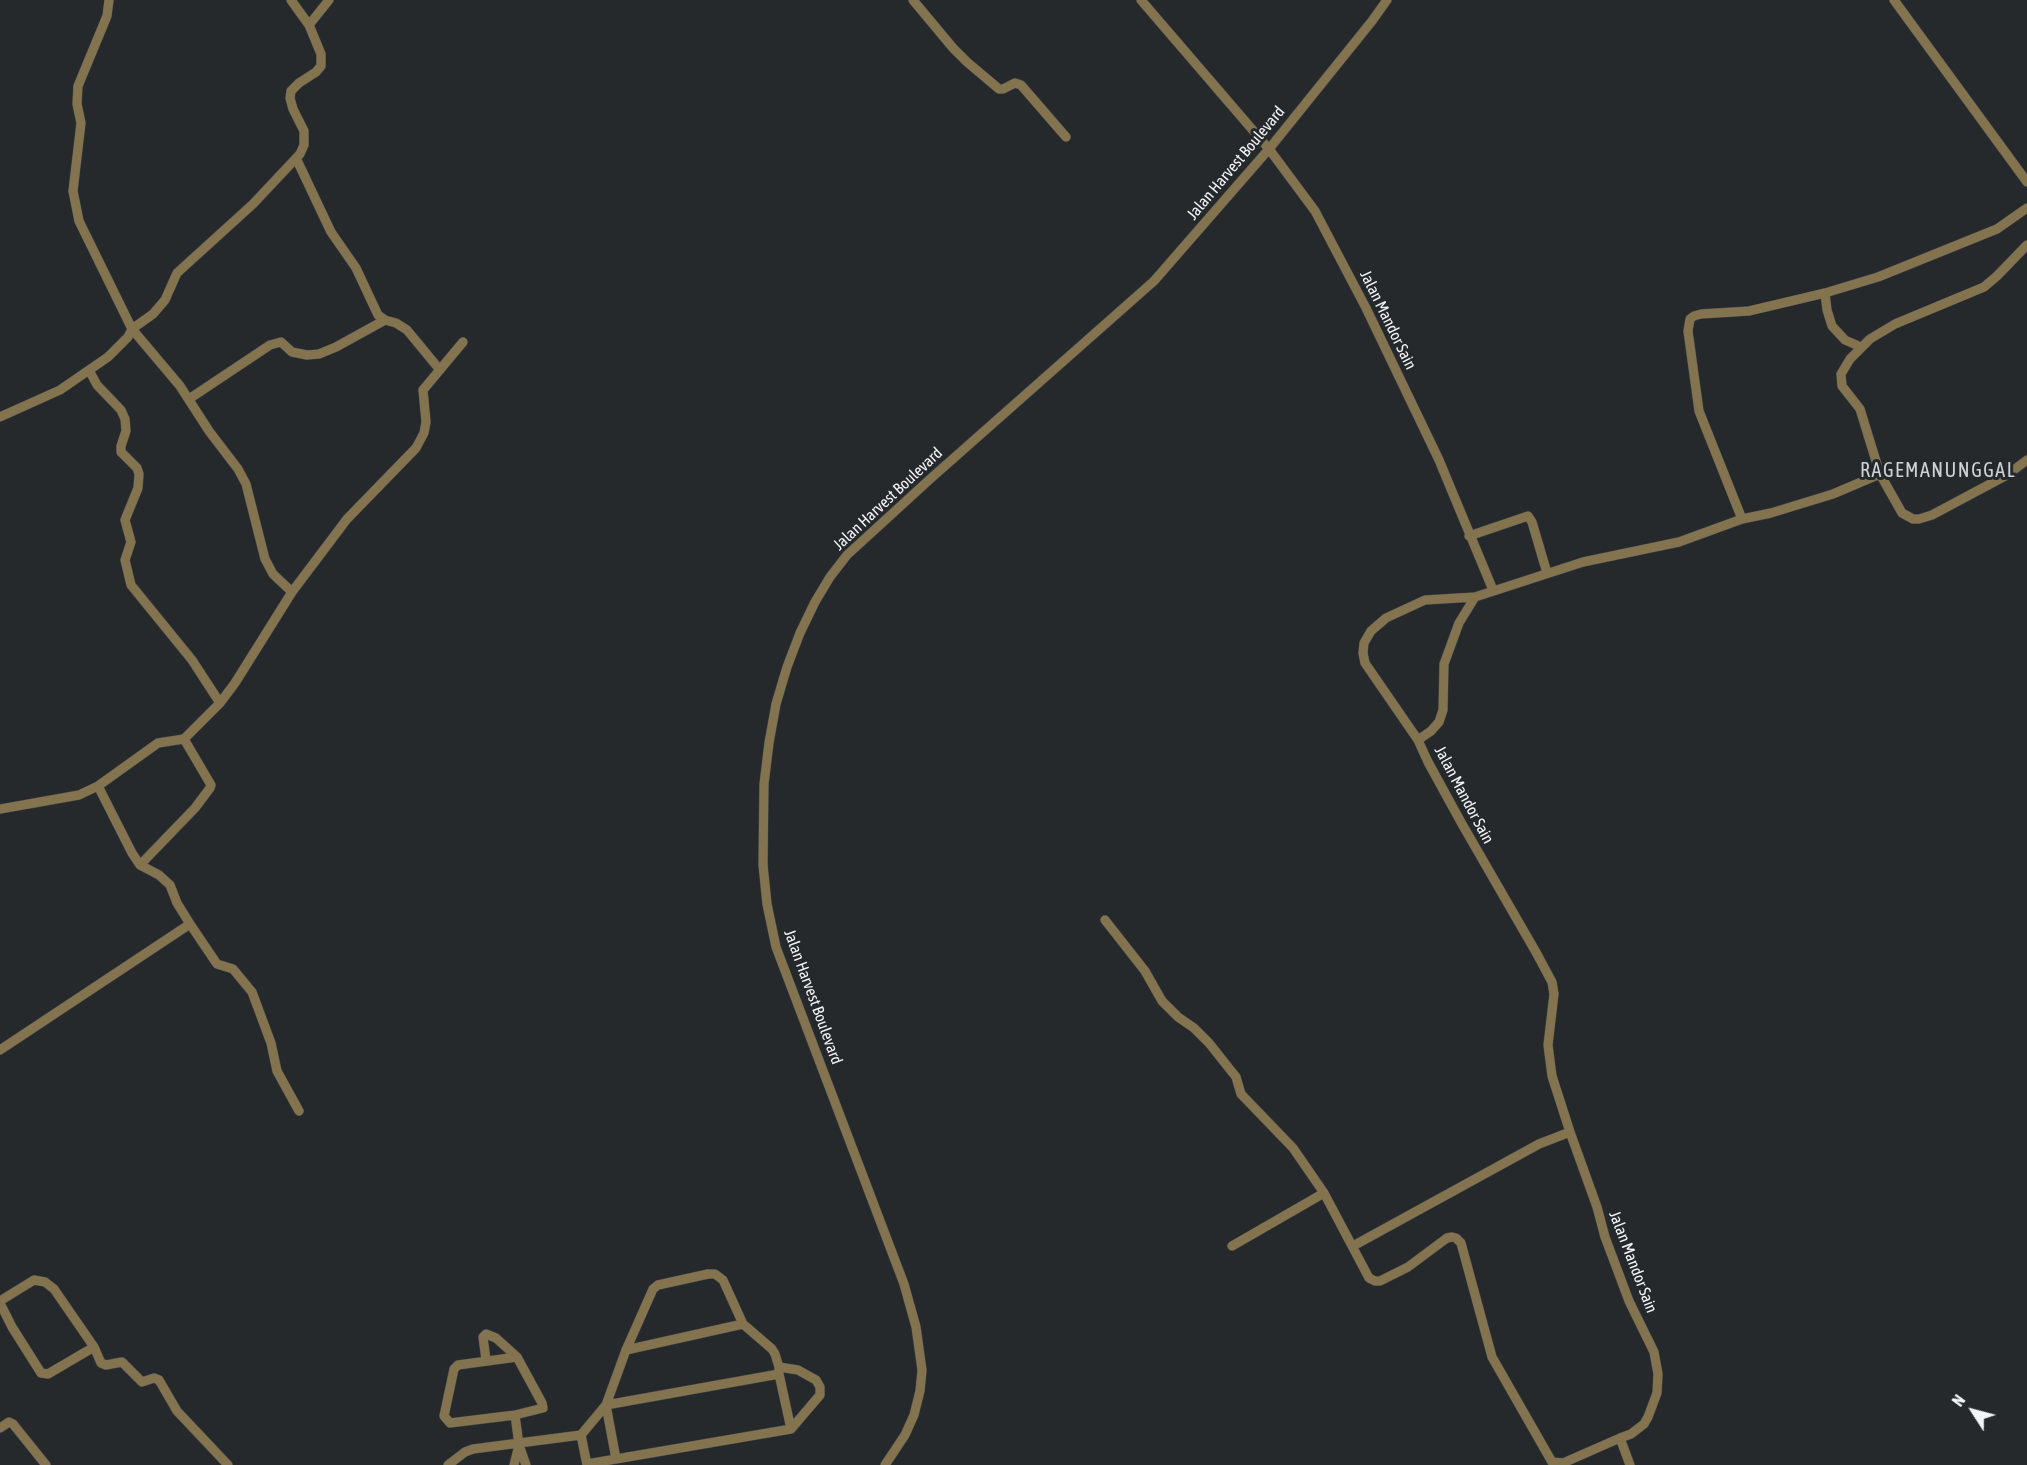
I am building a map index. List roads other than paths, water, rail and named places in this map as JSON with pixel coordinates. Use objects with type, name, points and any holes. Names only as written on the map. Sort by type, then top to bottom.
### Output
[{"type":"street","points":[[108,0],[108,16],[78,86],[77,104],[81,123],[73,191],[79,221],[132,329],[180,386],[209,431],[238,469],[246,484],[265,559],[273,574],[292,592]]},
{"type":"street","points":[[0,417],[60,390],[108,357],[128,337],[132,329],[153,314],[165,300],[177,273],[253,204],[296,158],[304,145],[304,131],[293,109],[291,91],[299,82],[316,72],[322,63],[321,54],[309,25],[291,0]]},
{"type":"street","points":[[309,25],[329,0]]},
{"type":"street","points":[[913,0],[946,41],[967,62],[999,89],[1015,83],[1021,85],[1066,137]]},
{"type":"street","name":"Jalan Mandor Sain","points":[[1140,0],[1269,149],[1315,211],[1346,269],[1439,460],[1493,590]]},
{"type":"street","name":"Jalan Harvest Boulevard","points":[[885,1465],[914,1415],[922,1370],[916,1327],[904,1284],[776,947],[767,904],[763,865],[764,784],[776,704],[784,676],[800,633],[815,602],[847,555],[928,480],[1154,281],[1269,149],[1387,0]]},
{"type":"street","points":[[1894,0],[2027,182]]},
{"type":"street","points":[[296,158],[331,232],[356,268],[375,310],[385,320],[396,323],[406,330],[440,370]]},
{"type":"street","points":[[1742,519],[1699,411],[1688,324],[1694,316],[1749,311],[1826,293],[1878,277],[1997,229],[2027,208]]},
{"type":"street","points":[[2027,245],[1984,287],[1895,324],[1870,339],[1861,347],[1841,374],[1842,386],[1860,409],[1880,474],[1902,513],[1913,519],[1932,515],[2007,475],[2027,460]]},
{"type":"street","points":[[1826,293],[1827,310],[1832,326],[1845,340],[1861,347]]},
{"type":"street","points":[[189,399],[270,345],[281,342],[292,352],[307,355],[319,354],[385,320]]},
{"type":"street","points":[[0,809],[80,795],[98,786],[158,743],[184,740],[220,703],[235,683],[292,592],[347,519],[416,448],[424,433],[426,422],[423,390],[463,342]]},
{"type":"street","points":[[89,370],[97,385],[121,410],[125,419],[126,431],[122,452],[137,468],[139,474],[138,488],[125,520],[131,542],[125,560],[131,585],[192,660],[220,703]]},
{"type":"street","points":[[1418,740],[1365,663],[1364,644],[1371,631],[1386,618],[1425,600],[1475,597],[1583,562],[1679,542],[1742,519],[1771,513],[1833,494],[1880,474]]},
{"type":"street","points":[[1470,536],[1528,516],[1532,522],[1547,573]]},
{"type":"street","name":"Jalan Mandor Sain","points":[[1353,1246],[1369,1278],[1380,1281],[1408,1267],[1448,1238],[1456,1238],[1461,1243],[1492,1358],[1552,1461],[1563,1463],[1632,1434],[1644,1424],[1657,1393],[1658,1374],[1654,1352],[1616,1268],[1552,1076],[1548,1044],[1554,994],[1552,982],[1538,954],[1496,886],[1418,740],[1439,722],[1443,710],[1444,664],[1459,623],[1475,597]]},
{"type":"street","points":[[140,865],[195,808],[210,788],[211,785],[184,740]]},
{"type":"street","points":[[98,786],[140,865],[159,875],[170,885],[177,903],[218,964],[233,969],[252,992],[271,1042],[277,1071],[299,1111]]},
{"type":"street","points":[[1105,920],[1139,963],[1162,1001],[1209,1043],[1236,1077],[1242,1094],[1293,1148],[1324,1193],[1353,1246],[1539,1144],[1569,1132]]},
{"type":"street","points":[[0,1050],[190,924]]},
{"type":"street","points":[[1232,1246],[1324,1193]]},
{"type":"street","points":[[451,1464],[465,1452],[473,1449],[519,1445],[581,1435],[606,1405],[649,1295],[658,1285],[708,1275],[719,1276],[723,1280],[743,1324],[776,1354],[791,1430]]},
{"type":"street","points":[[94,1347],[48,1374],[41,1373],[12,1327],[0,1302],[33,1280],[45,1282],[54,1289],[94,1347],[101,1363],[106,1365],[122,1362],[142,1382],[154,1378],[159,1380],[177,1411],[228,1465]]},
{"type":"street","points":[[626,1350],[743,1324]]},
{"type":"street","points":[[486,1360],[483,1337],[486,1334],[496,1338],[518,1357],[543,1406],[541,1410],[516,1424],[453,1424],[446,1420],[444,1416],[455,1367],[460,1363],[518,1357]]},
{"type":"street","points":[[581,1435],[587,1465],[791,1430],[820,1395],[820,1387],[816,1380],[798,1370],[779,1370],[606,1405]]},
{"type":"street","points":[[606,1405],[616,1460]]},
{"type":"street","points":[[0,1428],[9,1422],[13,1424],[46,1465]]},
{"type":"street","points":[[516,1424],[519,1445],[526,1465]]},
{"type":"street","points":[[1620,1438],[1630,1465]]},
{"type":"street","points":[[514,1465],[519,1445]]},
{"type":"district","name":"RAGEMANUNGGAL","points":[[1938,471]]}]
